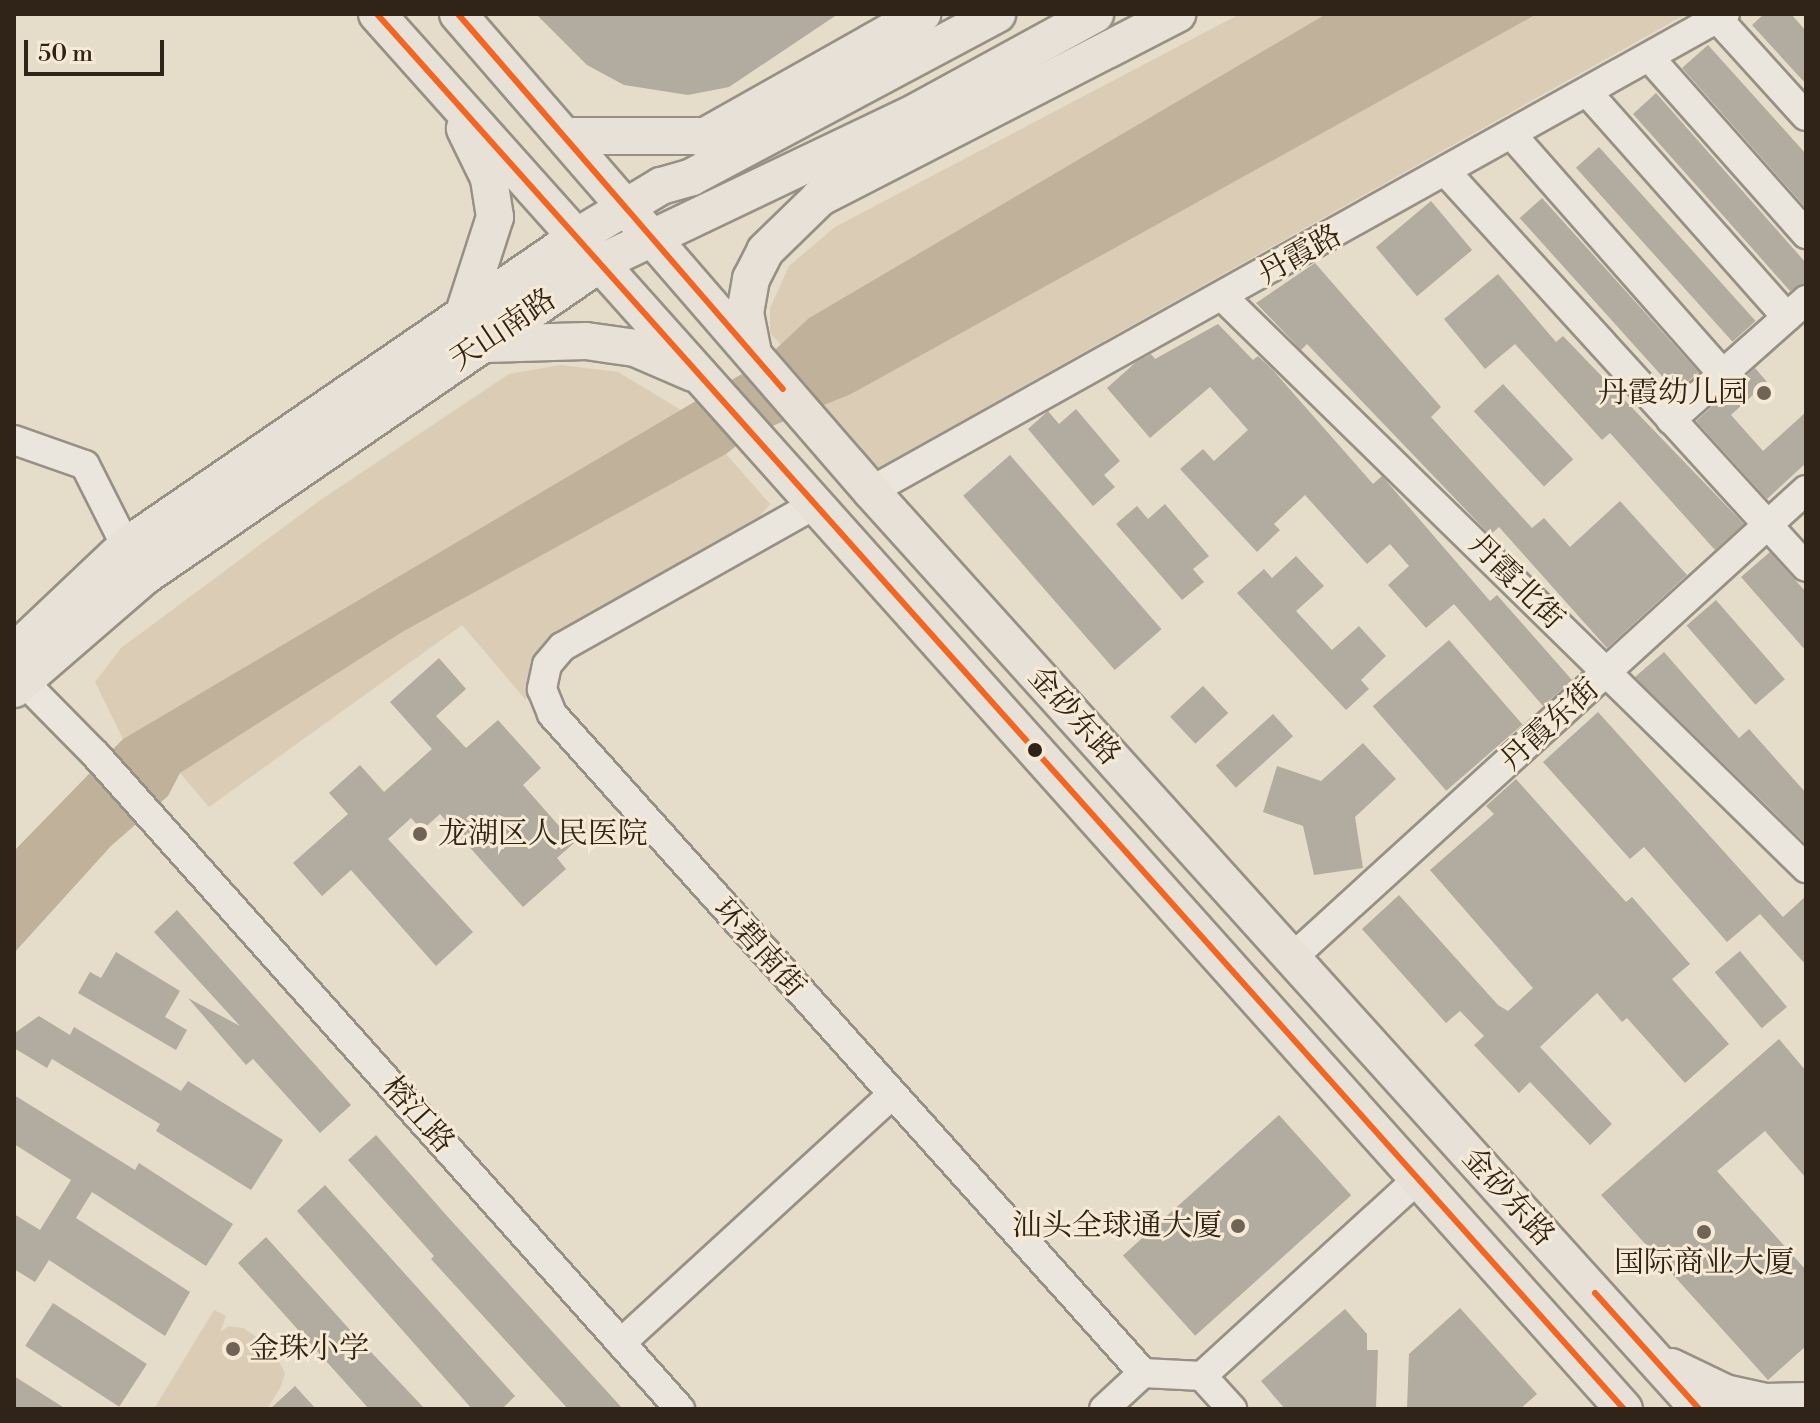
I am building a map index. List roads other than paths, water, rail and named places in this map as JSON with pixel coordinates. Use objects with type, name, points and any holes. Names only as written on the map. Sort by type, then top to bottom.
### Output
[{"type":"main road","name":"金砂东路","points":[[377,14],[1624,1409]]},
{"type":"main road","name":"金砂东路","points":[[458,14],[628,205],[871,491],[1699,1409]]},
{"type":"main road","points":[[702,138],[922,14]]},
{"type":"main road","name":"天山南路","points":[[17,673],[472,331],[590,249],[628,205],[781,129],[997,14]]},
{"type":"main road","name":"天山南路","points":[[590,249],[653,236],[918,111],[1095,14]]},
{"type":"main road","name":"天山南路","points":[[1039,45],[1143,14]]},
{"type":"main road","points":[[819,198],[1177,14]]},
{"type":"main road","points":[[445,88],[489,178],[495,217],[472,331],[635,348],[703,379]]},
{"type":"main road","points":[[753,355],[745,313],[751,279],[765,251],[819,198],[918,111]]},
{"type":"main road","points":[[568,136],[702,138],[781,129]]},
{"type":"main road","name":"天山南路","points":[[17,673],[126,546],[472,331]]},
{"type":"main road","points":[[1645,1349],[1685,1376],[1725,1393],[1766,1402],[1806,1401]]},
{"type":"street","name":"丹霞路","points":[[871,491],[1224,298],[1721,16]]},
{"type":"street","points":[[1721,16],[1806,116]]},
{"type":"street","points":[[1649,57],[1806,234]]},
{"type":"street","points":[[1587,92],[1797,308],[1671,420]]},
{"type":"street","points":[[1512,135],[1723,374]]},
{"type":"street","points":[[1446,172],[1806,567]]},
{"type":"street","name":"丹霞北街","points":[[1224,298],[1806,868]]},
{"type":"street","points":[[14,440],[85,465],[126,546]]},
{"type":"street","name":"丹霞东街","points":[[1292,958],[1806,490]]},
{"type":"street","name":"环碧南街","points":[[814,505],[562,647],[547,665],[542,689],[552,714],[891,1096],[1143,1373]]},
{"type":"street","name":"榕江路","points":[[17,673],[96,755],[680,1409]]},
{"type":"street","points":[[621,1343],[891,1096]]},
{"type":"street","points":[[1202,1376],[1418,1179]]},
{"type":"street","points":[[1104,1409],[1143,1373],[1202,1376],[1232,1409]]},
{"type":"place","name":"丹霞幼儿园","points":[[1764,393]]},
{"type":"place","name":"龙湖区人民医院","points":[[420,834]]},
{"type":"place","name":"汕头全球通大厦","points":[[1238,1226]]},
{"type":"place","name":"国际商业大厦","points":[[1704,1232]]},
{"type":"place","name":"金珠小学","points":[[233,1349]]}]
